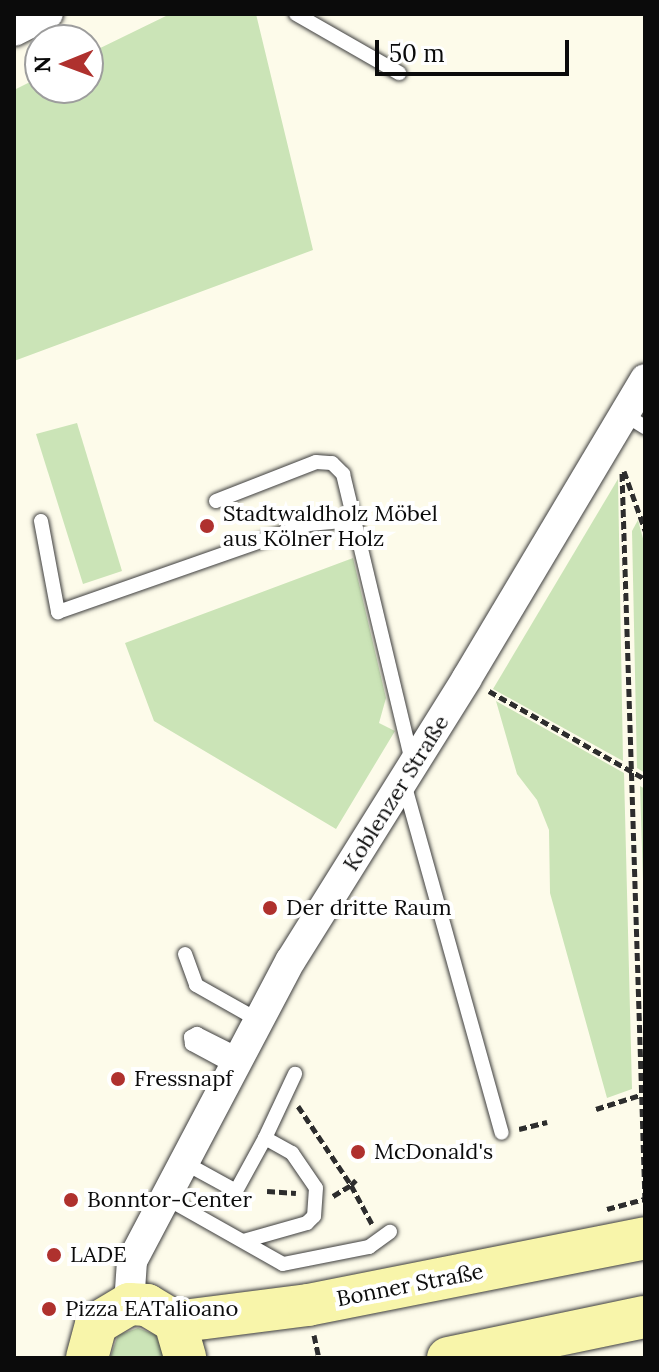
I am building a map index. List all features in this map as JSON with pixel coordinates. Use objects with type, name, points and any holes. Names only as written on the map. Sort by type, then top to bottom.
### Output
[{"type":"main road","name":"Bonner Straße","points":[[180,1340],[308,1305],[645,1238]]},
{"type":"main road","points":[[84,1357],[96,1324],[129,1304],[147,1305],[180,1340]]},
{"type":"main road","points":[[448,1358],[645,1317]]},
{"type":"street","points":[[14,31],[48,14]]},
{"type":"street","name":"Koblenzer Straße","points":[[129,1304],[132,1261],[291,960],[467,678],[635,421],[645,379]]},
{"type":"lane","points":[[296,14],[399,73]]},
{"type":"lane","points":[[216,501],[316,462],[332,463],[343,474],[409,773],[502,1133]]},
{"type":"lane","points":[[41,521],[58,612],[309,524],[354,520]]},
{"type":"lane","points":[[185,954],[196,985],[260,1021]]},
{"type":"lane","points":[[185,1163],[236,1191],[295,1074]]},
{"type":"lane","points":[[244,1241],[307,1223],[318,1208],[319,1197],[292,1153],[265,1138]]},
{"type":"lane","points":[[166,1198],[283,1264],[369,1247],[382,1231]]},
{"type":"path","points":[[645,530],[622,466],[645,1199]]},
{"type":"path","points":[[467,678],[645,779]]},
{"type":"path","points":[[637,991],[645,989]]},
{"type":"path","points":[[287,1090],[382,1231]]},
{"type":"path","points":[[596,1109],[640,1095]]},
{"type":"path","points":[[502,1133],[547,1122]]},
{"type":"path","points":[[351,1185],[356,1180]]},
{"type":"path","points":[[267,1191],[319,1197]]},
{"type":"green space","points":[[170,14],[256,14],[313,250],[14,361],[14,90],[24,85],[24,104],[104,104],[104,46]]},
{"type":"green space","points":[[77,423],[122,571],[83,584],[36,434]]},
{"type":"green space","points":[[618,479],[623,761],[493,689]]},
{"type":"green space","points":[[638,520],[645,546],[645,773],[637,768],[632,531]]},
{"type":"green space","points":[[353,558],[386,698],[379,723],[395,731],[336,829],[154,721],[125,643]]},
{"type":"green space","points":[[496,701],[624,773],[632,1089],[607,1098],[550,893],[549,830],[537,800],[517,774]]},
{"type":"green space","points":[[640,786],[645,789],[645,943]]},
{"type":"green space","points":[[138,1328],[156,1335],[165,1358],[110,1358],[118,1335]]},
{"type":"place","name":"Stadtwaldholz Möbel aus Kölner Holz","points":[[207,526]]},
{"type":"place","name":"Der dritte Raum","points":[[270,908]]},
{"type":"place","name":"Fressnapf","points":[[118,1079]]},
{"type":"place","name":"McDonald's","points":[[358,1152]]},
{"type":"place","name":"Bonntor-Center","points":[[71,1200]]},
{"type":"place","name":"LADE","points":[[54,1255]]},
{"type":"place","name":"Pizza EATalioano","points":[[49,1309]]}]
